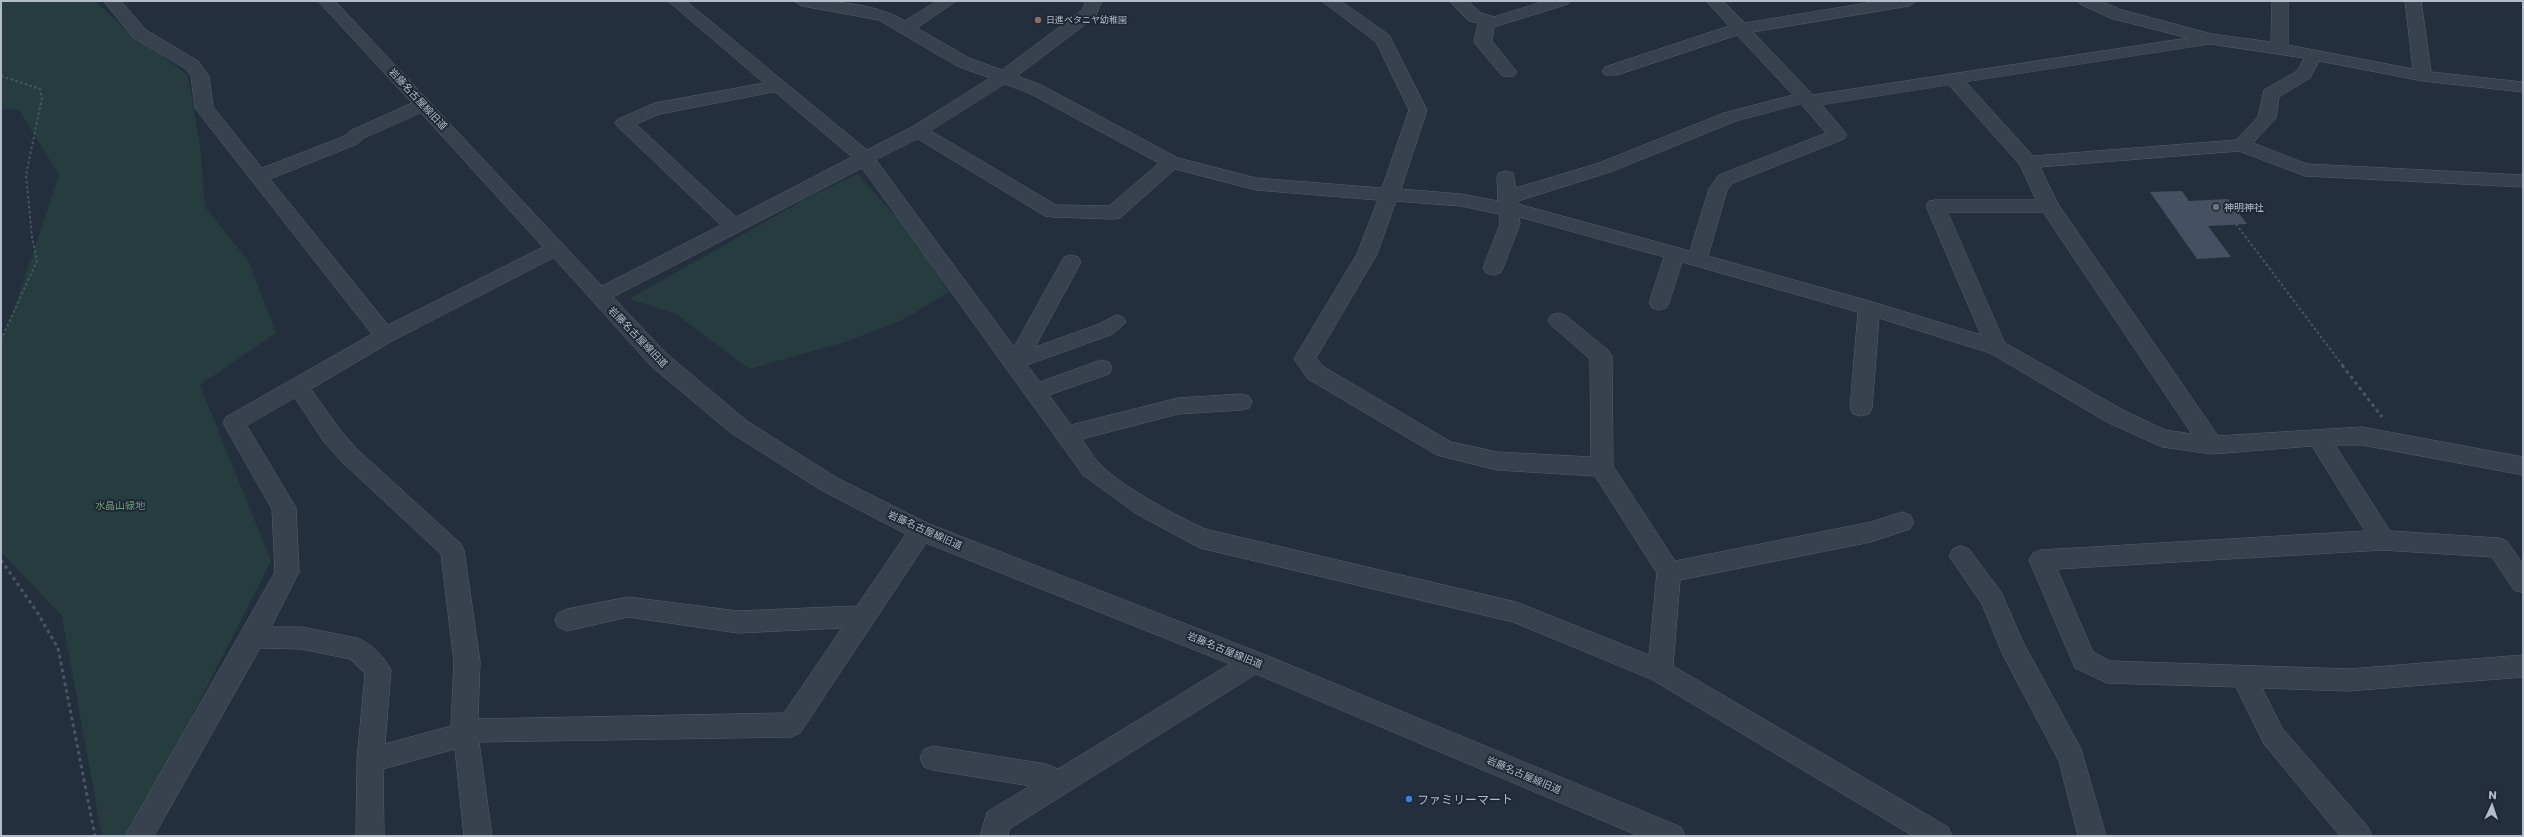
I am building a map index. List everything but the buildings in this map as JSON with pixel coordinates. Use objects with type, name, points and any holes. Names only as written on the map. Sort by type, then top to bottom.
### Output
[{"type":"street","points":[[112,1],[140,34],[192,65],[200,76],[204,108],[257,177],[385,336]]},
{"type":"street","name":"岩藤名古屋線旧道","points":[[326,1],[659,360],[739,427],[829,484],[921,530],[1254,662],[1656,834]]},
{"type":"street","points":[[676,1],[865,158],[1017,361],[1035,392],[1091,469],[1124,496],[1161,520],[1200,538],[1516,612],[1660,671],[1938,836]]},
{"type":"street","points":[[802,1],[884,16],[963,62],[1035,89],[1172,162],[1256,184],[1510,203],[1536,214],[1675,253],[1697,261],[1868,308],[1997,348],[2115,416],[2162,438],[2212,445],[2318,437],[2362,436],[2523,466]]},
{"type":"street","points":[[904,28],[948,1]]},
{"type":"street","points":[[599,296],[918,131],[1004,77],[1089,14],[1094,1]]},
{"type":"street","points":[[1330,1],[1383,39],[1418,110],[1414,127],[1366,254],[1305,359],[1316,373],[1445,449],[1497,461],[1602,467]]},
{"type":"street","points":[[1458,1],[1475,17],[1494,22],[1562,1]]},
{"type":"street","points":[[1697,261],[1718,189],[1726,179],[1838,135],[1807,99],[1714,1]]},
{"type":"street","points":[[1611,71],[1724,32],[1909,1]]},
{"type":"street","points":[[2086,1],[2119,8],[2211,39],[2279,48],[2423,76],[2523,87]]},
{"type":"street","points":[[2279,48],[2280,1]]},
{"type":"street","points":[[2413,1],[2423,76]]},
{"type":"street","points":[[1487,20],[1483,42],[1508,72]]},
{"type":"street","points":[[1510,203],[1606,167],[1730,117],[1807,99],[1954,80],[2211,39]]},
{"type":"street","points":[[2240,145],[2267,118],[2270,94],[2304,74],[2314,55]]},
{"type":"street","points":[[1954,80],[2028,162],[2049,206],[2212,445]]},
{"type":"street","points":[[734,226],[624,123],[655,109],[779,86]]},
{"type":"street","points":[[257,177],[351,140],[358,134],[424,105]]},
{"type":"street","points":[[918,131],[1052,211],[1113,213],[1172,162]]},
{"type":"street","points":[[2028,162],[2240,145],[2305,170],[2523,181]]},
{"type":"street","points":[[1506,177],[1510,203],[1510,224],[1498,275],[1525,226],[1536,214]]},
{"type":"street","points":[[1997,348],[1936,206],[2049,206]]},
{"type":"street","points":[[139,836],[253,637],[287,572],[284,508],[234,423],[385,336],[556,249]]},
{"type":"street","points":[[1660,303],[1675,253]]},
{"type":"street","points":[[1017,361],[1071,262]]},
{"type":"street","points":[[1861,408],[1868,308]]},
{"type":"street","points":[[1558,320],[1601,356],[1602,467],[1669,572],[1660,671]]},
{"type":"street","points":[[1017,361],[1106,328],[1116,322]]},
{"type":"street","points":[[1035,392],[1101,368]]},
{"type":"street","points":[[298,386],[332,436],[350,456],[452,550],[467,662],[464,734],[469,752],[478,836]]},
{"type":"street","points":[[1066,435],[1178,406],[1241,402]]},
{"type":"street","points":[[2318,437],[2384,540]]},
{"type":"street","points":[[1669,572],[1871,532],[1902,522]]},
{"type":"street","points":[[370,760],[479,730],[791,725],[921,530]]},
{"type":"street","points":[[2523,583],[2499,548],[2384,540],[2041,560],[2084,660],[2107,672],[2349,680],[2523,666]]},
{"type":"street","points":[[1961,556],[1992,599],[2012,647],[2072,758],[2092,836]]},
{"type":"street","points":[[568,620],[628,607],[738,622],[864,616]]},
{"type":"street","points":[[253,637],[301,638],[357,649],[378,670],[370,760],[370,836]]},
{"type":"street","points":[[994,836],[997,822],[1254,662]]},
{"type":"street","points":[[2243,676],[2273,736],[2358,836]]},
{"type":"street","points":[[933,758],[1046,776],[1058,783]]},
{"type":"path","points":[[1,76],[40,89],[42,98],[26,175],[32,236],[37,261],[1,340]]},
{"type":"path","points":[[2236,224],[2402,444]]},
{"type":"path","points":[[1,560],[37,612],[58,648],[95,836]]},
{"type":"green space","name":"水晶山緑地","points":[[1,1],[95,1],[123,27],[188,75],[200,144],[205,207],[249,262],[276,333],[200,385],[271,561],[131,836],[102,836],[62,616],[1,552],[1,340],[7,330],[59,175],[19,110],[1,109]]},
{"type":"green space","points":[[858,174],[913,236],[949,292],[904,319],[848,341],[749,369],[676,314],[629,299],[811,196]]},
{"type":"place","name":"日進ベタニヤ幼稚園","points":[[1038,20]]},
{"type":"place","name":"神明神社","points":[[2216,207]]},
{"type":"place","name":"ファミリーマート","points":[[1409,799]]}]
